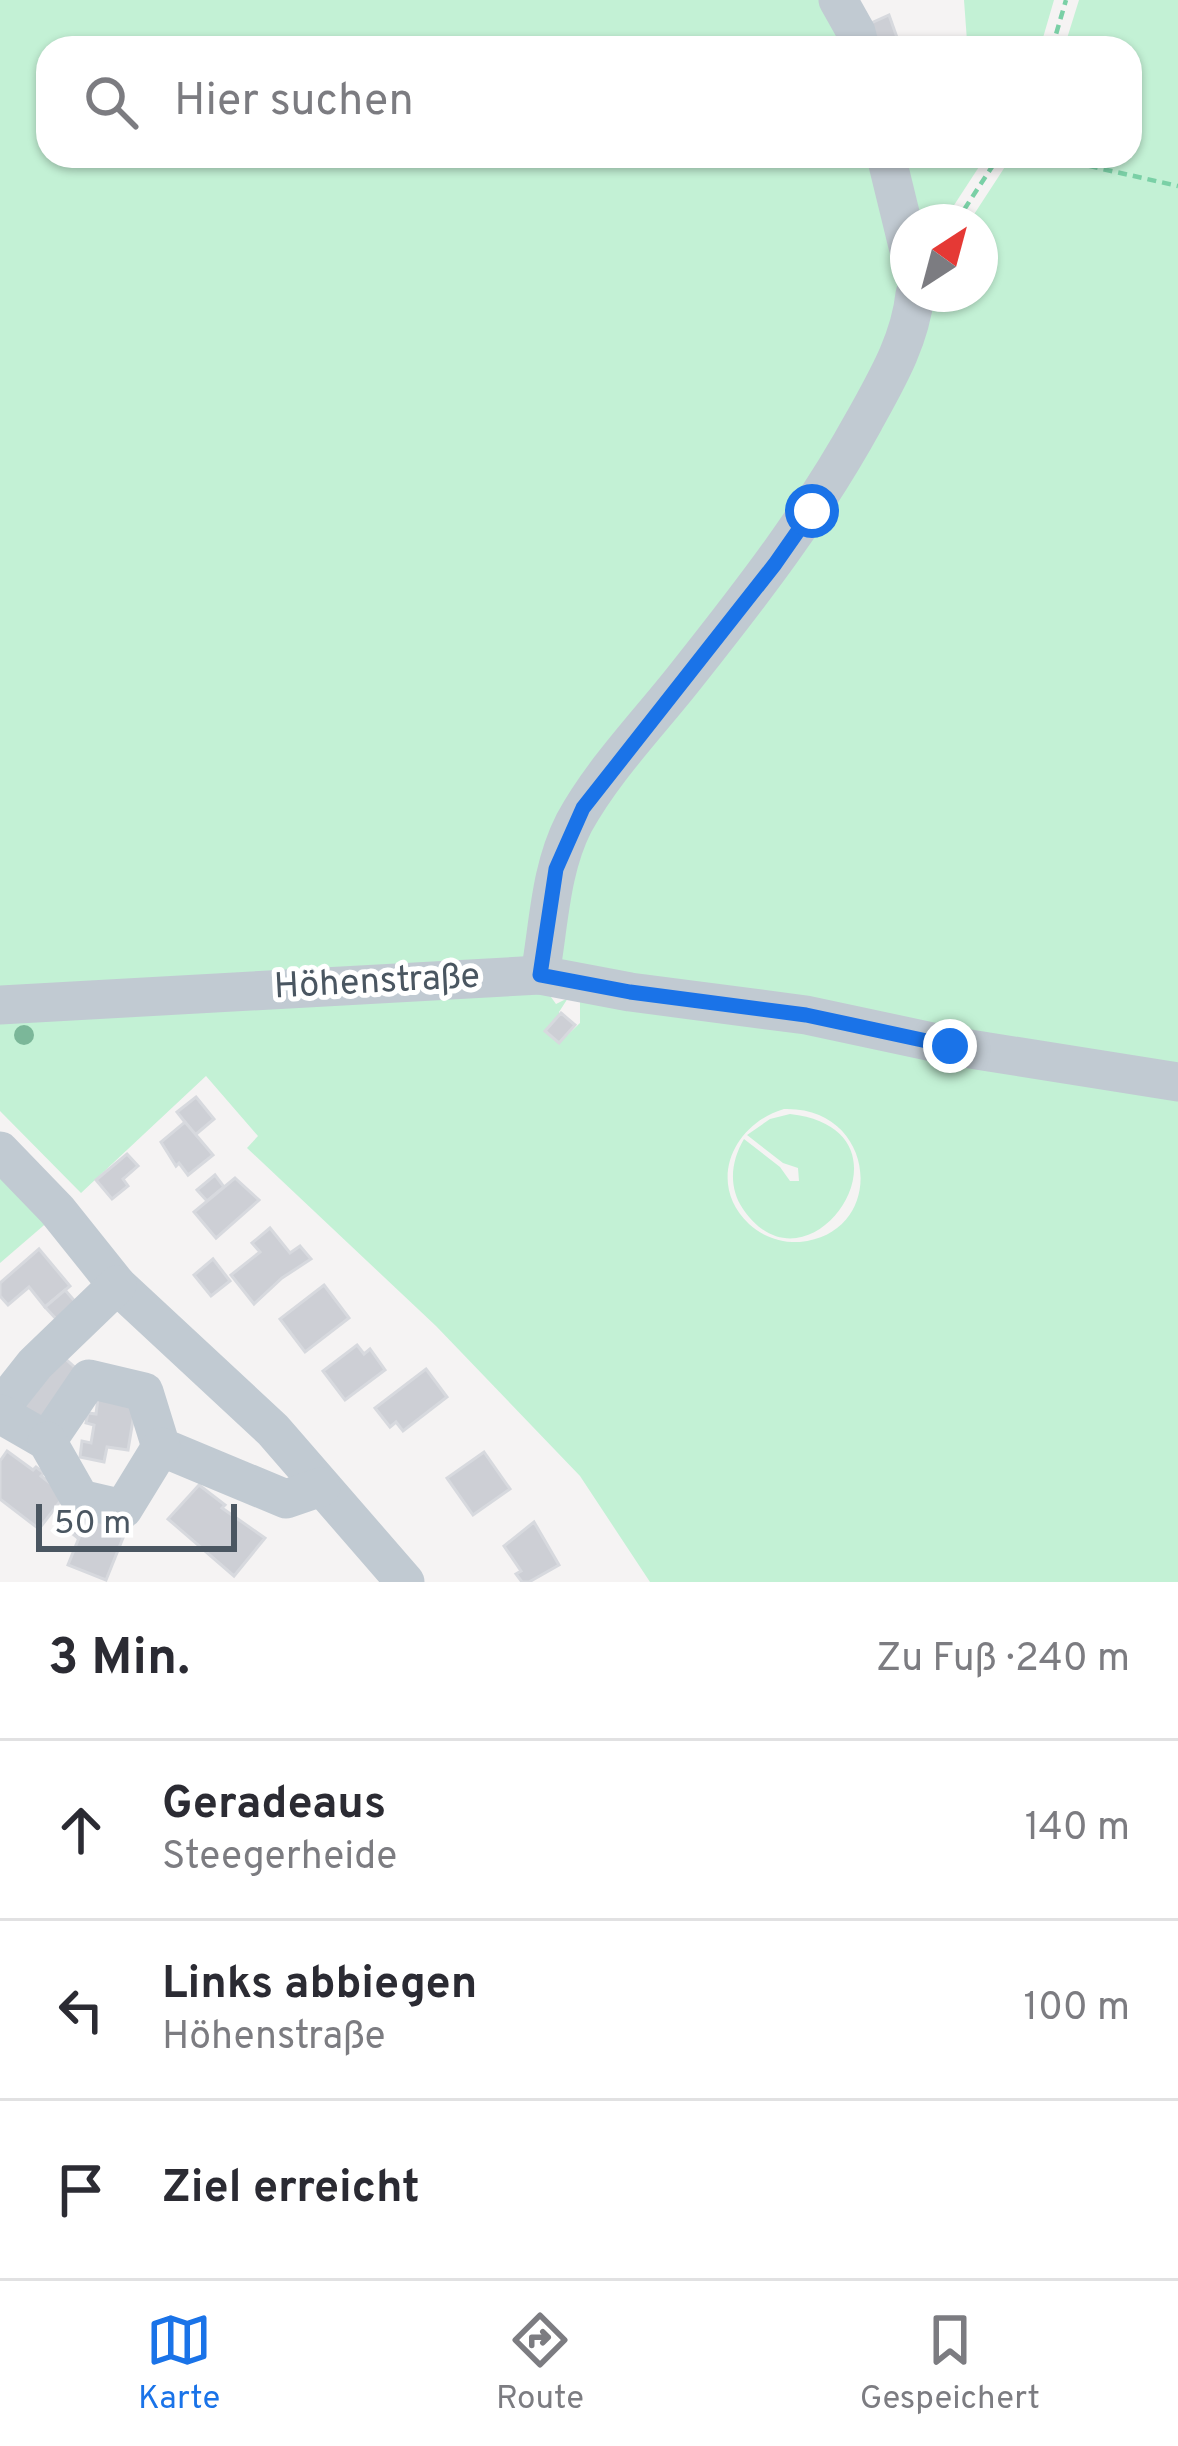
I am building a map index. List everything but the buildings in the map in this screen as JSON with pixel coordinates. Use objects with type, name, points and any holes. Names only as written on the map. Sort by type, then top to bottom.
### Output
[{"type":"street","points":[[838,0],[857,36]]},
{"type":"street","points":[[889,168],[898,204]]},
{"type":"street","points":[[540,975],[556,869],[573,825],[602,780],[812,511],[891,372],[911,312]]},
{"type":"street","name":"Höhenstraße","points":[[0,1005],[540,975],[806,1015],[950,1046],[1178,1082]]},
{"type":"street","points":[[0,1151],[57,1210],[117,1285],[273,1430],[405,1582]]},
{"type":"street","points":[[46,1441],[89,1379],[144,1392],[160,1447],[124,1509],[80,1499],[46,1441],[0,1411],[35,1364],[117,1285]]},
{"type":"street","points":[[160,1447],[286,1499],[321,1487]]},
{"type":"path","points":[[1056,36],[1066,0]]},
{"type":"path","points":[[968,204],[992,168]]},
{"type":"path","points":[[1099,168],[1178,186]]},
{"type":"green space","points":[[0,0],[826,0],[846,36],[36,36],[36,168],[879,168],[890,217],[890,312],[898,312],[846,435],[598,777],[528,959],[0,997]]},
{"type":"green space","points":[[964,0],[1054,0],[1044,36],[967,36]]},
{"type":"green space","points":[[1079,0],[1178,0],[1178,1074],[567,970],[553,940],[593,816],[920,312],[998,312],[998,204],[981,204],[1004,168],[1142,168],[1142,36],[1068,36]]},
{"type":"green space","points":[[898,168],[978,168],[955,204],[906,204]]},
{"type":"green space","points":[[553,989],[556,1004],[568,998],[559,1012],[559,1043],[580,1023],[580,994],[1178,1096],[1178,1582],[650,1582],[580,1476],[436,1326],[247,1148],[258,1136],[206,1076],[81,1193],[0,1111],[0,1015]],"holes":[[[784,1109],[815,1114],[839,1127],[854,1148],[860,1171],[858,1196],[848,1217],[828,1234],[800,1242],[773,1238],[754,1229],[736,1208],[729,1191],[731,1157],[739,1141],[766,1117]]]},
{"type":"green space","points":[[790,1114],[830,1127],[850,1149],[853,1177],[843,1204],[824,1226],[798,1238],[770,1234],[743,1209],[733,1183],[736,1156],[744,1139],[790,1181],[799,1181],[798,1168],[783,1163],[747,1135],[770,1119]]},
{"type":"green space","points":[[0,1174],[50,1220],[0,1263]]},
{"type":"route","points":[[812,511],[583,808],[556,869],[540,975],[806,1015],[950,1046]]}]
